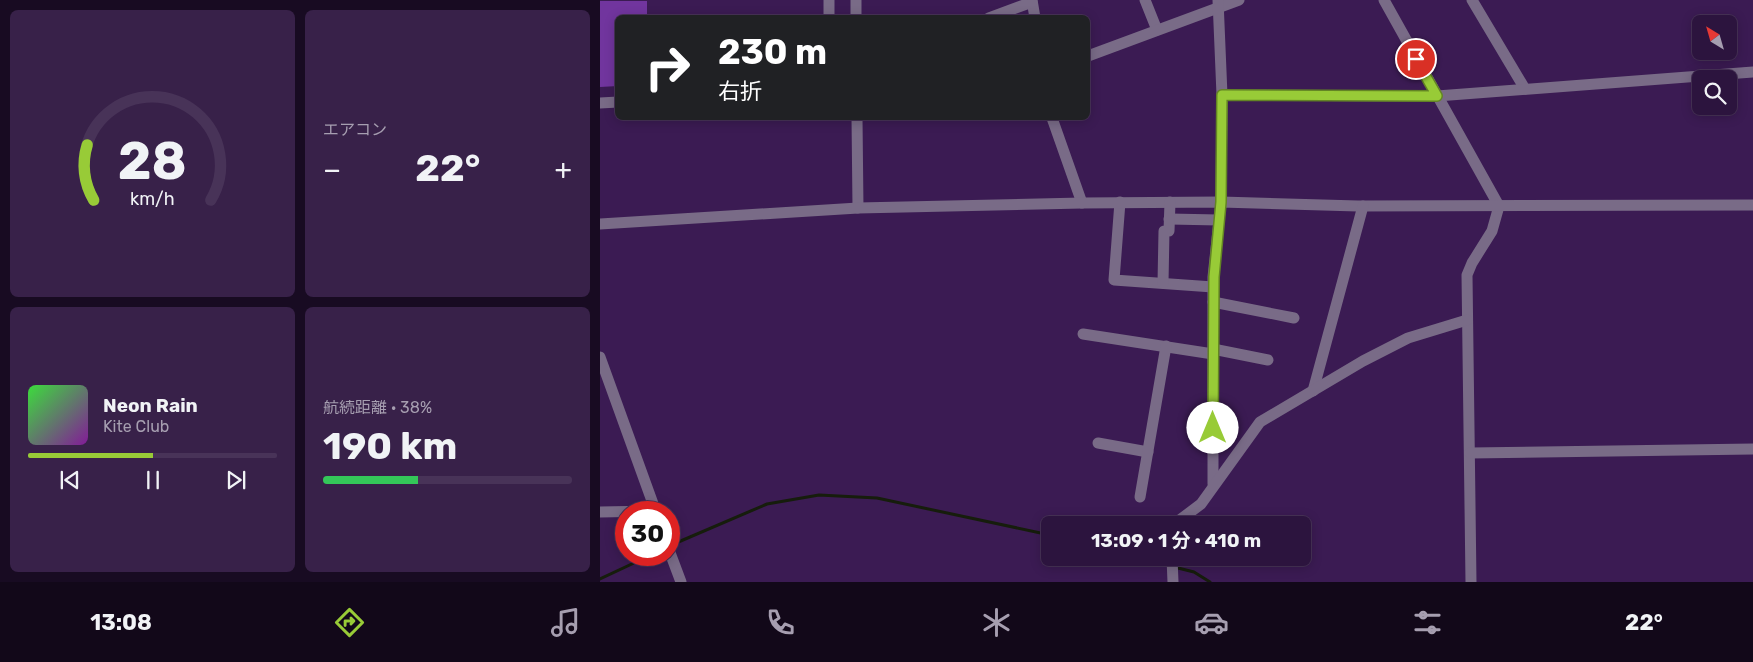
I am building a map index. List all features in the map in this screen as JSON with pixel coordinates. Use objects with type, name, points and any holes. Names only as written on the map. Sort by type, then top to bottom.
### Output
[{"type":"street","points":[[829,0],[829,15]]},
{"type":"street","points":[[856,0],[856,15]]},
{"type":"street","points":[[1146,0],[1157,30]]},
{"type":"street","points":[[1090,55],[1218,4],[1239,0]]},
{"type":"street","points":[[1384,0],[1499,206],[1492,231],[1472,263],[1468,275],[1471,582]]},
{"type":"street","points":[[1472,0],[1524,89]]},
{"type":"street","points":[[997,15],[1032,1],[1034,15]]},
{"type":"street","points":[[1214,484],[1213,302],[1221,202],[1222,95],[1218,4]]},
{"type":"street","points":[[1222,95],[1437,96],[1753,72]]},
{"type":"street","points":[[600,103],[615,102]]},
{"type":"street","points":[[858,120],[858,208]]},
{"type":"street","points":[[1053,120],[1082,202]]},
{"type":"street","points":[[600,224],[858,208],[1082,202],[1221,202],[1363,206],[1753,205]]},
{"type":"street","points":[[1120,202],[1114,280],[1214,287]]},
{"type":"street","points":[[1163,283],[1164,232],[1169,231],[1170,202]]},
{"type":"street","points":[[1313,391],[1363,206]]},
{"type":"street","points":[[1169,218],[1219,220]]},
{"type":"street","points":[[1213,302],[1294,318]]},
{"type":"street","points":[[1184,516],[1201,504],[1260,422],[1408,338],[1467,320]]},
{"type":"street","points":[[1084,334],[1268,360]]},
{"type":"street","points":[[1140,497],[1166,346]]},
{"type":"street","points":[[600,357],[652,501]]},
{"type":"street","points":[[1098,443],[1148,452]]},
{"type":"street","points":[[1470,453],[1753,449]]},
{"type":"street","points":[[600,512],[615,512]]},
{"type":"street","points":[[675,566],[681,582]]},
{"type":"street","points":[[1173,566],[1173,582]]},
{"type":"building","points":[[600,1],[647,1],[647,15],[615,15],[615,86],[600,87]]},
{"type":"waterway","points":[[680,541],[767,504],[819,495],[877,498],[1041,533]]},
{"type":"waterway","points":[[600,579],[628,566]]},
{"type":"waterway","points":[[1170,566],[1194,572],[1210,582]]},
{"type":"route","points":[[1213,428],[1214,277],[1221,202],[1222,95],[1437,96],[1416,59]]}]
